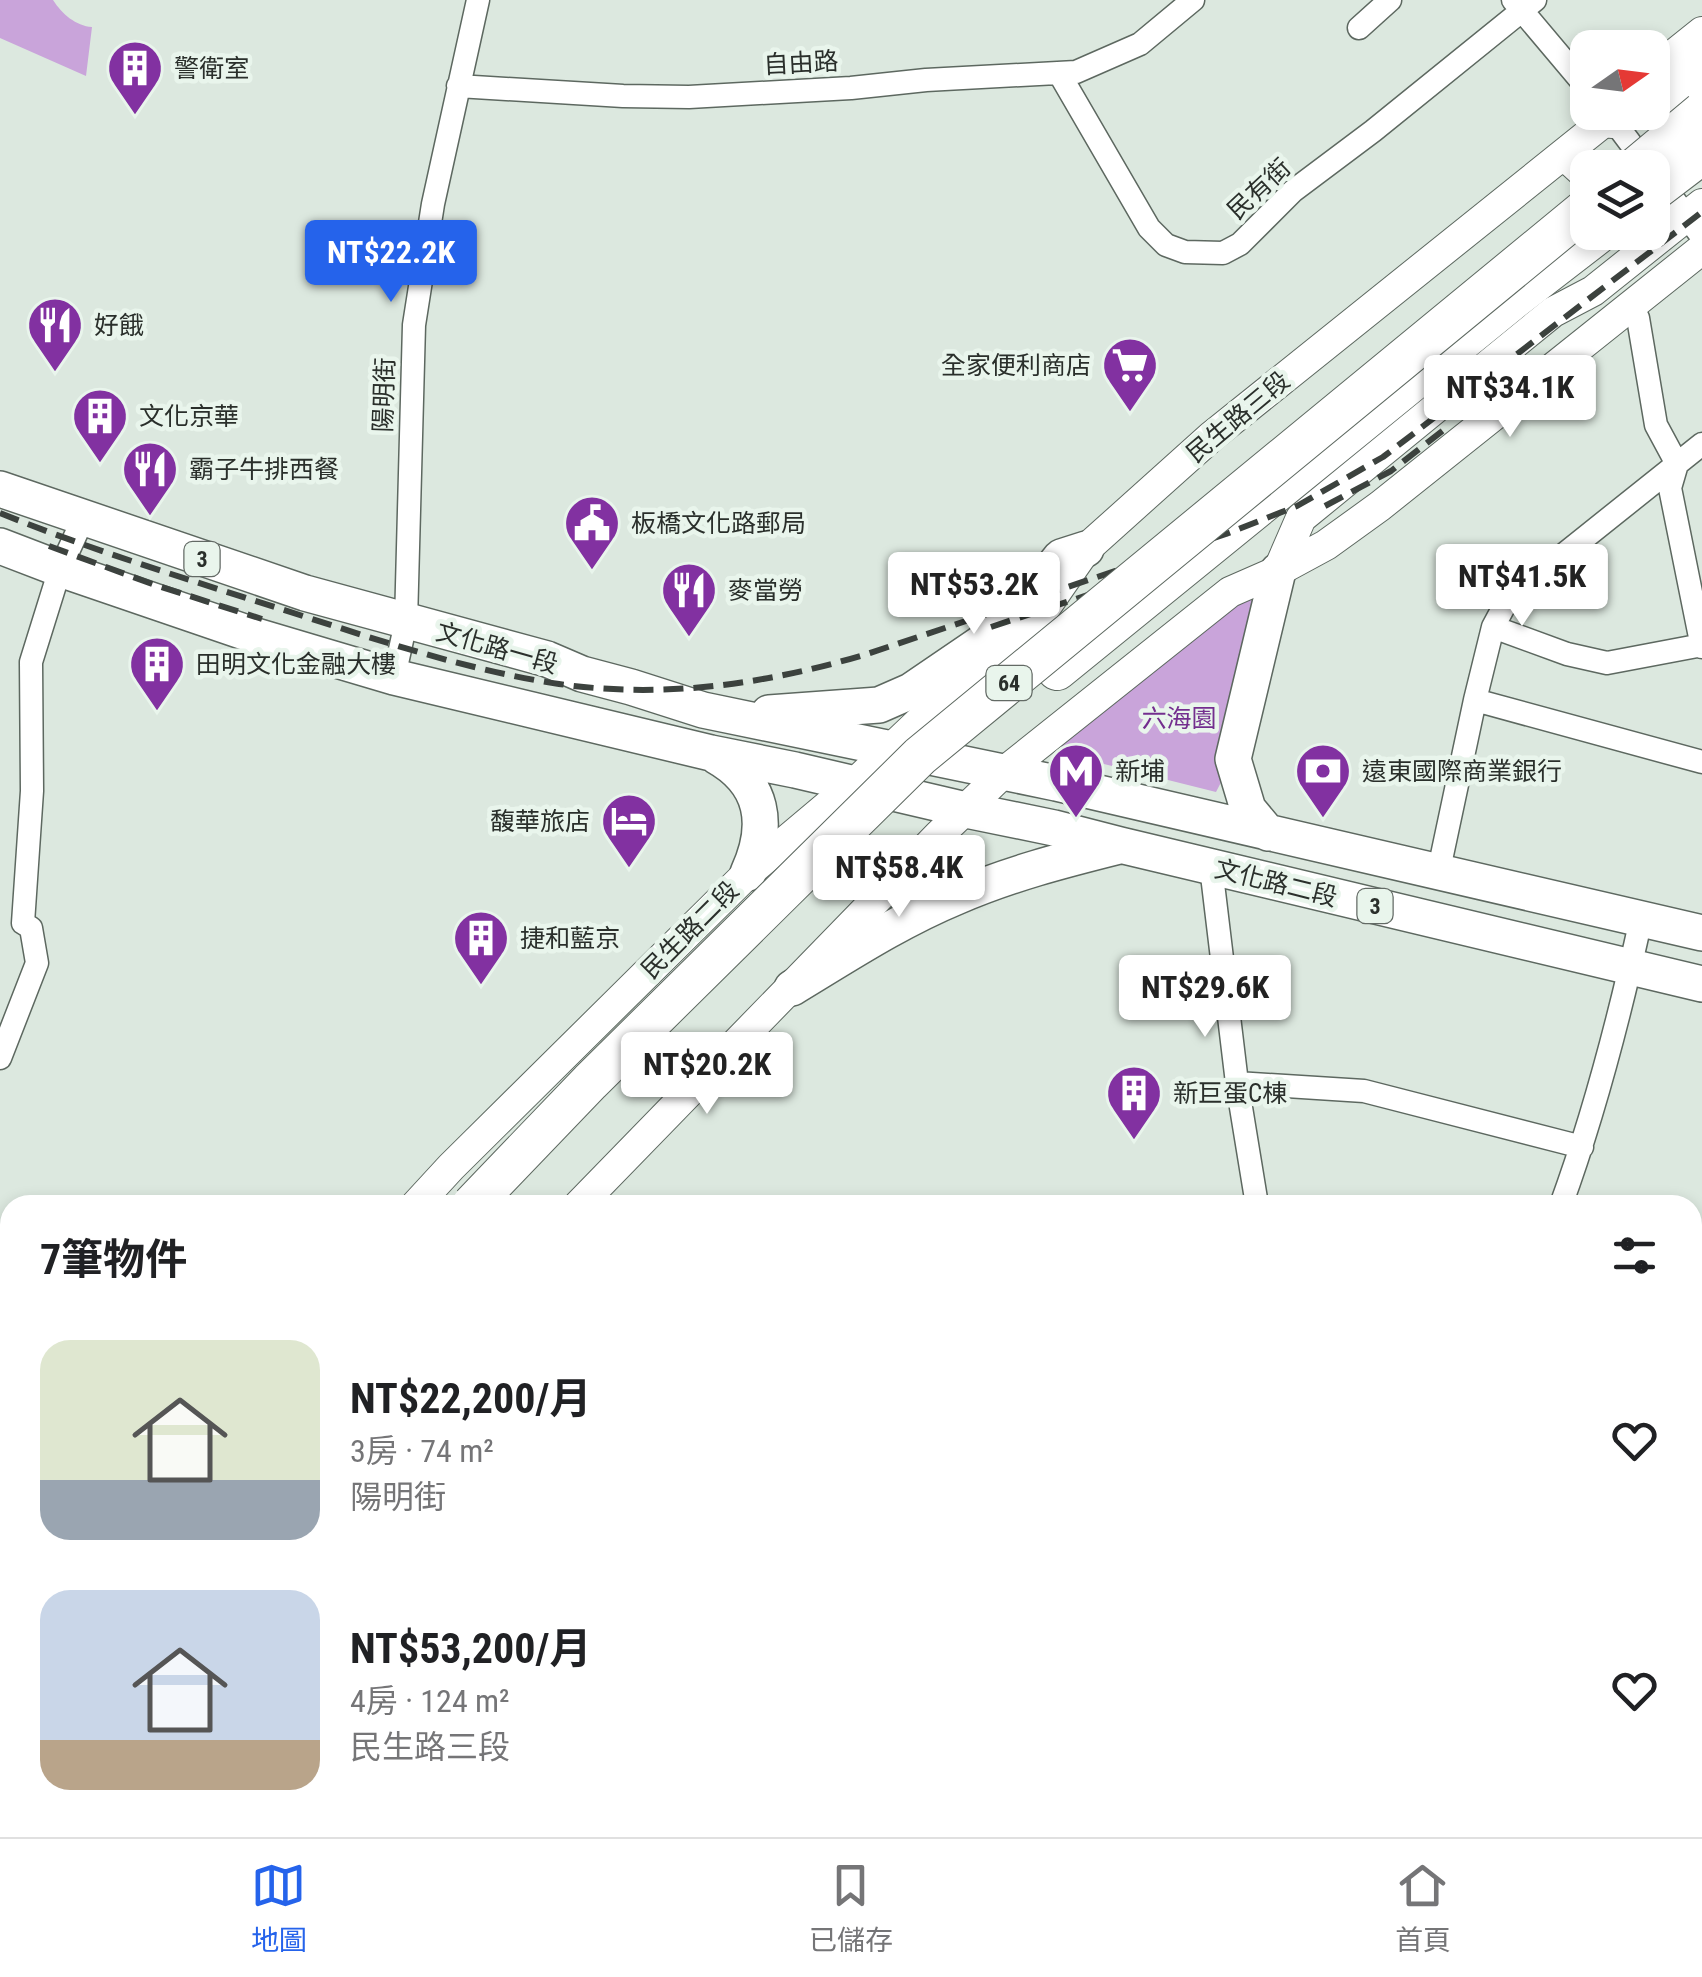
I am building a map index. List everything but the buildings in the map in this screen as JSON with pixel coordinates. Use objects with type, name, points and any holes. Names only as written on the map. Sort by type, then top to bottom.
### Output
[{"type":"highway","points":[[1670,93],[1702,69]]},
{"type":"highway","points":[[1657,150],[1702,112]]},
{"type":"highway","points":[[1670,178],[1702,154]]},
{"type":"highway","name":"64","points":[[482,1195],[590,1082],[920,756],[1570,223]]},
{"type":"highway","name":"64","points":[[515,1195],[823,879],[938,770],[1577,250]]},
{"type":"main road","points":[[1670,58],[1702,32]]},
{"type":"main road","name":"民生路三段","points":[[889,750],[1029,631],[1086,549],[1212,436],[1564,154],[1588,130]]},
{"type":"main road","points":[[1564,154],[1570,160]]},
{"type":"main road","points":[[1553,312],[1593,291],[1697,219]]},
{"type":"main road","points":[[589,1195],[1004,772],[1230,592],[1326,545],[1380,506],[1702,249]]},
{"type":"main road","points":[[1268,832],[1248,809],[1233,759],[1278,571],[1301,518],[1553,312],[1580,279],[1617,250]]},
{"type":"main road","name":"文化路一段","points":[[0,489],[306,593],[547,660],[702,710],[1004,772]]},
{"type":"main road","name":"文化路一段","points":[[0,546],[256,636],[394,676],[966,810]]},
{"type":"main road","points":[[738,716],[879,705],[911,691],[980,644],[1016,612],[1061,557],[1086,549]]},
{"type":"main road","name":"民生路二段","points":[[426,1195],[748,872],[855,784],[889,750]]},
{"type":"main road","points":[[711,753],[731,764],[752,788],[758,804],[758,851],[748,872]]},
{"type":"main road","name":"文化路二段","points":[[1004,772],[1702,933]]},
{"type":"main road","name":"文化路二段","points":[[966,810],[1702,984]]},
{"type":"main road","points":[[792,988],[952,898],[1014,874],[1120,846]]},
{"type":"street","name":"陽明街","points":[[394,676],[406,622],[414,325],[433,204],[478,0]]},
{"type":"street","name":"自由路","points":[[458,86],[689,96],[1076,72],[1140,44],[1193,0]]},
{"type":"street","points":[[1358,28],[1390,0]]},
{"type":"street","points":[[1523,3],[1570,61]]},
{"type":"street","name":"民有街","points":[[1059,73],[1150,228],[1166,245],[1176,249],[1224,253],[1240,244],[1293,191],[1373,132],[1523,3]]},
{"type":"street","points":[[1670,190],[1697,219]]},
{"type":"street","points":[[1493,627],[1567,654],[1607,663],[1702,646],[1670,488],[1677,464],[1656,425],[1638,318],[1630,306]]},
{"type":"street","points":[[1438,874],[1493,627],[1508,600],[1702,444]]},
{"type":"street","points":[[0,1058],[37,963],[31,928],[23,923],[32,791],[30,662],[60,569],[83,519]]},
{"type":"street","points":[[1475,700],[1702,762]]},
{"type":"street","points":[[1211,867],[1237,1083],[1255,1195]]},
{"type":"street","points":[[1565,1195],[1582,1146],[1641,918]]},
{"type":"street","points":[[1237,1083],[1364,1091],[1582,1146]]},
{"type":"green space","points":[[0,0],[53,0],[70,18],[92,27],[86,76],[0,38]]},
{"type":"green space","name":"六海園","points":[[1278,571],[1233,759],[1216,792],[1092,761],[1056,745]]},
{"type":"railway","points":[[0,513],[175,575],[384,642],[489,670],[559,684],[637,690],[753,681],[867,654],[1226,534],[1297,506],[1383,457],[1702,212]]},
{"type":"railway","points":[[1325,506],[1391,471],[1450,425]]},
{"type":"railway","points":[[49,546],[262,619]]},
{"type":"railway","points":[[991,627],[1124,583]]},
{"type":"place","name":"警衛室","points":[[135,117]]},
{"type":"place","name":"好餓","points":[[55,374]]},
{"type":"place","name":"全家便利商店","points":[[1130,414]]},
{"type":"place","name":"文化京華","points":[[100,465]]},
{"type":"place","name":"霸子牛排西餐","points":[[150,518]]},
{"type":"place","name":"板橋文化路郵局","points":[[592,572]]},
{"type":"place","name":"麥當勞","points":[[689,639]]},
{"type":"place","name":"田明文化金融大樓","points":[[157,713]]},
{"type":"place","name":"新埔","points":[[1076,820]]},
{"type":"place","name":"遠東國際商業銀行","points":[[1323,820]]},
{"type":"place","name":"馥華旅店","points":[[629,870]]},
{"type":"place","name":"捷和藍京","points":[[481,987]]},
{"type":"place","name":"新巨蛋C棟","points":[[1134,1142]]}]
